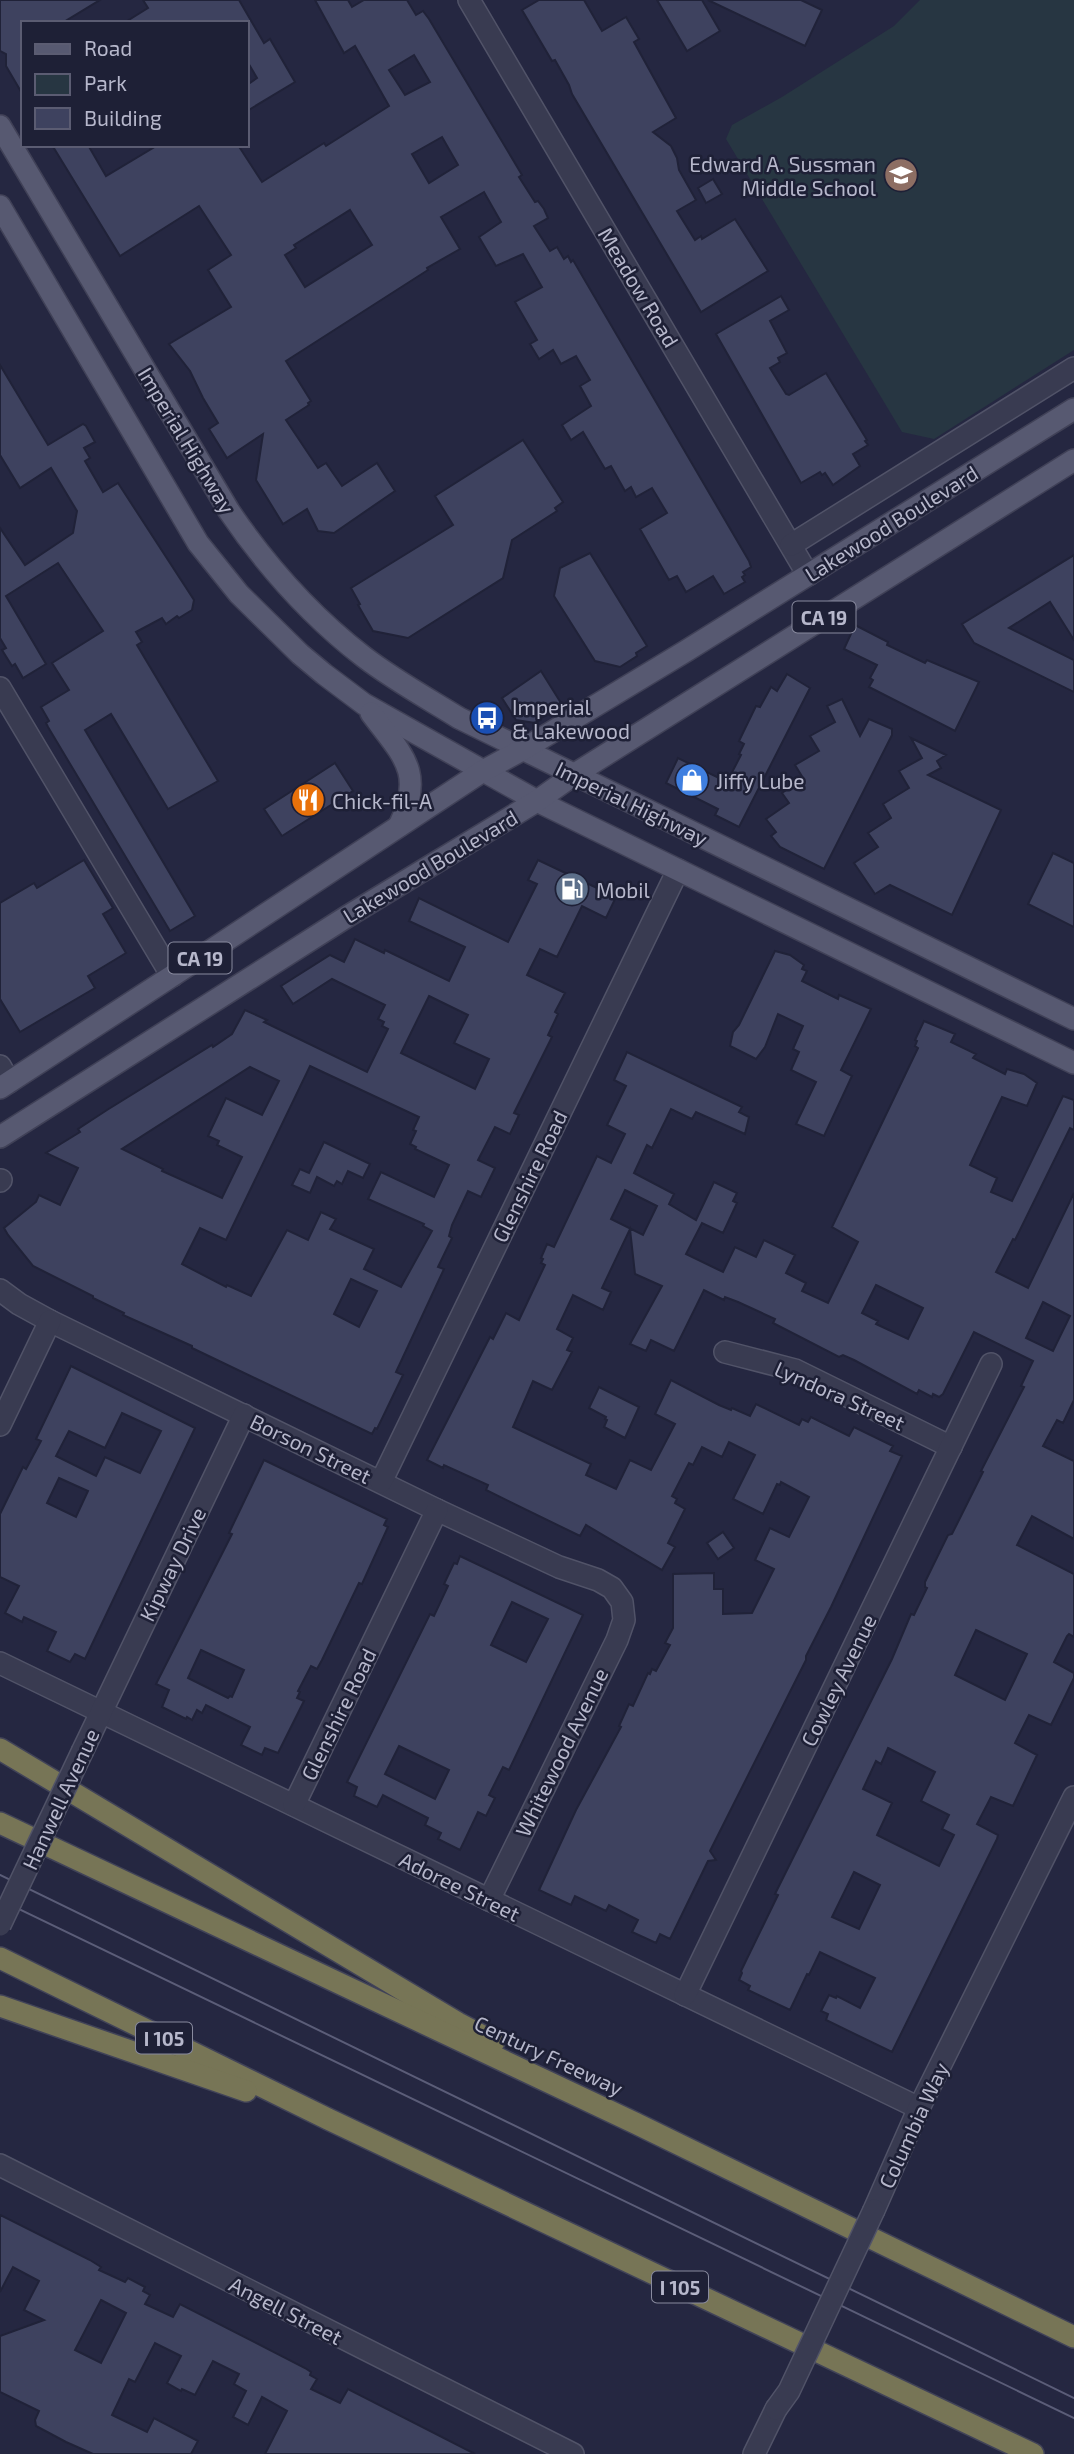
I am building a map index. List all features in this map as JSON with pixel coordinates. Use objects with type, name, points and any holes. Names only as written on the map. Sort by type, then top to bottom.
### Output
[{"type":"highway","points":[[0,1749],[458,2023],[603,2099],[635,2123]]},
{"type":"highway","name":"Century Freeway","points":[[0,1824],[635,2123],[1074,2337]]},
{"type":"highway","name":"I 105","points":[[0,1958],[328,2119],[1032,2454]]},
{"type":"highway","points":[[0,2006],[328,2119]]},
{"type":"main road","name":"Imperial Highway","points":[[0,126],[212,485],[254,548],[311,612],[364,657],[459,718],[1074,1019]]},
{"type":"main road","name":"Imperial Highway","points":[[0,206],[198,542],[239,594],[300,654],[364,704],[537,801],[1074,1063]]},
{"type":"main road","name":"Lakewood Boulevard","points":[[3,1078],[172,976],[483,771],[522,750],[808,575],[1074,409]]},
{"type":"main road","name":"Lakewood Boulevard","points":[[0,1137],[348,916],[537,801],[575,774],[1074,460]]},
{"type":"main road","points":[[364,704],[404,759],[411,783],[410,803],[399,826]]},
{"type":"street","name":"Meadow Road","points":[[469,0],[808,575]]},
{"type":"street","name":"Lakewood Boulevard","points":[[791,545],[1074,368]]},
{"type":"street","points":[[0,688],[172,976]]},
{"type":"street","name":"Glenshire Road","points":[[381,1482],[678,870]]},
{"type":"street","name":"Borson Street","points":[[0,1290],[50,1321],[437,1510],[559,1567],[598,1580],[612,1588],[622,1602]]},
{"type":"street","points":[[0,1425],[50,1321]]},
{"type":"street","name":"Lyndora Street","points":[[725,1352],[794,1370],[951,1447]]},
{"type":"street","name":"Cowley Avenue","points":[[685,1995],[990,1364]]},
{"type":"street","name":"Kipway Drive","points":[[101,1712],[244,1415]]},
{"type":"street","name":"Glenshire Road","points":[[294,1805],[437,1510]]},
{"type":"street","name":"Whitewood Avenue","points":[[489,1900],[617,1640],[624,1620],[622,1602]]},
{"type":"street","name":"Adoree Street","points":[[0,1663],[919,2108]]},
{"type":"street","name":"Hanwell Avenue","points":[[0,1925],[101,1712]]},
{"type":"street","name":"Columbia Way","points":[[754,2454],[776,2409],[789,2391],[892,2173],[919,2108],[1074,1797]]},
{"type":"street","name":"Angell Street","points":[[0,2165],[573,2454]]},
{"type":"green space","name":"Edward A. Sussman Middle School","points":[[920,0],[1074,0],[1074,350],[934,439],[902,432],[726,139],[732,125],[782,97],[894,26]]},
{"type":"building","points":[[0,0],[100,0],[65,21],[21,21],[21,92],[6,66],[6,54],[0,51]]},
{"type":"building","points":[[143,0],[239,0],[264,43],[270,39],[295,82],[248,110],[248,84],[257,78],[248,63],[248,21],[127,21],[148,8]]},
{"type":"building","points":[[315,0],[348,0],[352,7],[364,0],[407,0],[416,15],[423,11],[429,19],[522,175],[519,177],[535,202],[538,201],[544,209],[548,218],[534,226],[550,251],[557,247],[564,259],[568,256],[571,262],[573,260],[749,561],[751,567],[743,572],[745,575],[742,577],[745,582],[724,594],[713,576],[686,592],[677,576],[669,580],[640,529],[667,513],[652,488],[636,497],[631,487],[625,491],[611,466],[605,469],[583,432],[571,440],[562,425],[591,406],[580,386],[590,380],[576,356],[561,364],[553,350],[539,359],[530,344],[537,340],[515,302],[542,287],[523,254],[496,266],[479,237],[501,222],[484,192],[441,217],[460,249],[286,361],[311,401],[286,420],[318,468],[326,463],[342,486],[377,463],[395,491],[334,533],[318,531],[307,509],[283,524],[256,480],[263,434],[227,458],[209,429],[218,423],[190,371],[169,344],[231,307],[208,270],[231,255],[199,206],[120,256],[53,147],[89,147],[106,176],[155,147],[239,147],[262,182],[389,106],[355,46],[344,53]],"holes":[[[414,55],[430,82],[405,95],[389,70]],[[442,137],[458,165],[429,183],[412,154]],[[350,210],[372,245],[305,287],[285,255],[296,248],[294,245]]]},
{"type":"building","points":[[539,0],[584,0],[602,31],[626,17],[639,39],[634,42],[676,118],[653,132],[671,146],[679,170],[696,200],[677,211],[695,240],[701,236],[702,239],[735,219],[768,271],[701,312],[572,94],[555,60],[552,61],[522,10]]},
{"type":"building","points":[[657,0],[702,0],[720,31],[687,51]]},
{"type":"building","points":[[708,0],[801,0],[822,10],[805,46]]},
{"type":"building","points":[[713,179],[722,194],[706,203],[698,188]]},
{"type":"building","points":[[781,296],[789,310],[770,321],[787,353],[778,358],[780,362],[770,368],[789,395],[826,373],[867,440],[865,441],[868,445],[853,454],[860,466],[833,485],[825,473],[822,475],[820,472],[801,483],[716,334]]},
{"type":"building","points":[[0,365],[48,445],[83,424],[86,426],[95,442],[84,448],[90,458],[85,461],[103,492],[118,483],[194,600],[192,610],[179,618],[177,616],[166,624],[162,618],[136,632],[142,642],[137,645],[218,781],[168,809],[111,714],[85,730],[195,916],[170,931],[48,727],[46,723],[49,721],[41,707],[69,690],[52,663],[103,631],[58,563],[6,596],[46,664],[23,678],[2,650],[6,648],[0,638],[0,528],[25,565],[73,533],[77,511],[51,468],[20,488],[0,455]]},
{"type":"building","points":[[523,440],[563,502],[555,508],[557,511],[512,540],[503,578],[408,638],[373,631],[351,588],[453,525],[435,496]]},
{"type":"building","points":[[590,553],[647,646],[620,667],[595,661],[554,596],[560,568]]},
{"type":"building","points":[[1074,555],[1074,640],[1050,602],[1009,628],[1074,660],[1074,692],[974,643],[962,624]]},
{"type":"building","points":[[855,625],[888,642],[887,645],[925,663],[927,660],[979,682],[955,731],[869,687],[873,680],[870,678],[877,665],[844,649]]},
{"type":"building","points":[[541,671],[561,703],[535,723],[516,720],[502,698]]},
{"type":"building","points":[[787,674],[810,688],[739,827],[715,815],[718,809],[666,783],[678,758],[727,782],[741,755],[739,754],[744,744],[739,741],[756,706],[760,707],[771,687],[777,691]]},
{"type":"building","points":[[842,699],[860,736],[869,719],[892,729],[892,735],[824,869],[780,847],[771,836],[776,832],[766,819],[789,803],[782,793],[803,778],[795,765],[819,751],[810,736],[835,722],[827,706]]},
{"type":"building","points":[[911,738],[946,755],[937,761],[941,768],[928,775],[1001,810],[952,915],[890,885],[875,894],[854,863],[878,847],[868,833],[891,818],[883,804],[909,788],[899,771],[922,758]]},
{"type":"building","name":"Chick-fil-A","points":[[335,763],[353,791],[282,836],[264,809]]},
{"type":"building","points":[[1053,853],[1074,863],[1074,927],[1028,904]]},
{"type":"building","points":[[84,860],[113,908],[103,914],[126,953],[88,976],[95,988],[20,1032],[0,999],[0,903],[34,883],[37,888]]},
{"type":"building","points":[[538,860],[616,897],[606,918],[582,906],[557,957],[540,949],[527,975],[565,993],[555,1012],[558,1014],[548,1035],[552,1037],[514,1113],[519,1115],[510,1134],[495,1127],[478,1160],[495,1168],[481,1197],[468,1191],[452,1225],[449,1236],[452,1238],[438,1267],[444,1269],[396,1372],[403,1375],[377,1429],[375,1428],[372,1434],[123,1315],[124,1313],[93,1296],[33,1266],[8,1235],[4,1228],[36,1202],[39,1195],[60,1205],[78,1168],[46,1153],[80,1132],[78,1129],[107,1110],[232,1034],[245,1010],[367,1072],[388,1029],[382,1026],[384,1022],[378,1019],[385,1005],[332,979],[293,1004],[281,986],[330,955],[344,962],[355,939],[384,953],[385,950],[449,981],[465,947],[409,921],[419,898],[508,942],[537,884],[528,880]],"holes":[[[429,996],[468,1015],[454,1043],[489,1059],[475,1089],[401,1053]],[[310,1066],[419,1117],[410,1144],[449,1165],[434,1197],[381,1172],[368,1199],[424,1224],[423,1226],[432,1231],[401,1287],[364,1269],[374,1249],[330,1229],[336,1219],[321,1212],[308,1240],[287,1230],[251,1296],[227,1285],[226,1287],[182,1264],[200,1228],[226,1240]],[[250,1067],[279,1081],[262,1115],[226,1098],[208,1136],[219,1141],[217,1145],[242,1157],[222,1198],[162,1171],[163,1169],[122,1149]],[[351,1279],[377,1291],[359,1327],[334,1314]]]},
{"type":"building","points":[[775,951],[790,955],[804,965],[802,969],[807,971],[802,981],[838,999],[839,995],[871,1009],[841,1070],[852,1076],[824,1136],[796,1124],[816,1082],[791,1070],[799,1052],[793,1049],[803,1026],[778,1014],[765,1047],[756,1059],[730,1046],[733,1032],[739,1025]]},
{"type":"building","points":[[924,1021],[955,1034],[951,1042],[976,1054],[973,1058],[1005,1074],[1007,1069],[1024,1074],[1037,1083],[1027,1106],[1002,1097],[970,1165],[997,1178],[991,1192],[1012,1201],[1063,1096],[1074,1100],[1074,1130],[1070,1128],[1015,1240],[1013,1239],[996,1272],[1028,1288],[1074,1193],[1074,1400],[1063,1423],[1057,1420],[1043,1446],[1074,1461],[1074,1539],[1032,1516],[1017,1545],[1074,1574],[1074,1637],[1069,1634],[1067,1636],[1054,1662],[1074,1673],[1074,1678],[1051,1725],[1029,1715],[1015,1743],[1037,1755],[1013,1806],[991,1797],[977,1824],[998,1835],[997,1839],[892,2052],[826,2020],[828,2014],[821,2011],[829,1995],[836,1998],[837,1996],[860,2008],[875,1978],[820,1952],[790,2010],[748,1990],[750,1986],[739,1980],[778,1895],[775,1894],[892,1659],[911,1614],[914,1615],[927,1588],[925,1582],[983,1472],[981,1471],[1024,1387],[1021,1386],[1033,1361],[974,1332],[943,1394],[939,1397],[933,1394],[932,1397],[919,1390],[917,1394],[854,1360],[843,1355],[839,1357],[773,1323],[775,1319],[704,1290],[674,1351],[651,1340],[646,1351],[630,1344],[662,1286],[635,1274],[630,1229],[602,1288],[611,1292],[603,1310],[573,1295],[557,1329],[573,1338],[567,1350],[572,1352],[552,1390],[533,1381],[513,1427],[591,1464],[586,1475],[616,1489],[630,1460],[651,1470],[675,1424],[655,1414],[671,1380],[719,1405],[750,1416],[756,1404],[799,1425],[802,1419],[808,1422],[811,1417],[849,1436],[854,1427],[893,1446],[890,1451],[902,1456],[806,1660],[710,1851],[716,1860],[708,1861],[670,1939],[660,1934],[656,1943],[632,1932],[638,1920],[609,1905],[606,1911],[575,1896],[571,1905],[539,1890],[576,1810],[621,1727],[619,1726],[629,1704],[633,1706],[648,1673],[650,1674],[652,1669],[656,1671],[670,1645],[665,1643],[673,1628],[673,1574],[714,1573],[714,1589],[723,1589],[723,1614],[752,1613],[774,1569],[755,1560],[770,1528],[789,1537],[809,1497],[781,1482],[780,1485],[777,1484],[763,1514],[733,1499],[755,1455],[729,1442],[722,1457],[702,1447],[693,1465],[689,1463],[672,1496],[677,1499],[675,1503],[685,1509],[668,1543],[675,1547],[662,1570],[586,1525],[580,1536],[486,1490],[488,1485],[427,1460],[490,1337],[493,1339],[506,1313],[519,1320],[545,1265],[541,1263],[541,1258],[547,1244],[554,1247],[597,1156],[611,1163],[625,1134],[607,1125],[626,1086],[614,1080],[627,1052],[742,1107],[739,1112],[749,1117],[745,1134],[696,1112],[692,1119],[671,1109],[652,1148],[647,1145],[634,1173],[674,1194],[669,1204],[696,1220],[714,1182],[737,1193],[733,1201],[737,1203],[723,1233],[702,1223],[686,1254],[723,1272],[735,1247],[756,1257],[764,1240],[795,1255],[786,1273],[806,1283],[802,1291],[828,1303],[858,1242],[832,1227],[918,1048],[915,1046]],"holes":[[[625,1190],[657,1206],[643,1235],[611,1219]],[[876,1285],[923,1308],[908,1339],[876,1324],[878,1321],[862,1313]],[[1043,1302],[1070,1316],[1053,1351],[1026,1338]],[[976,1630],[1027,1654],[1005,1700],[955,1675]],[[888,1748],[935,1772],[921,1801],[949,1815],[942,1829],[954,1835],[939,1866],[877,1835],[892,1803],[863,1789],[876,1761],[881,1764]],[[854,1872],[880,1885],[859,1929],[832,1917]]]},
{"type":"building","points":[[324,1142],[370,1164],[363,1178],[348,1171],[342,1184],[337,1181],[334,1186],[317,1177],[310,1193],[292,1185],[300,1169],[309,1173]]},
{"type":"building","points":[[71,1366],[195,1428],[85,1659],[75,1654],[70,1662],[47,1651],[56,1632],[24,1617],[22,1622],[5,1613],[19,1586],[0,1577],[0,1514],[23,1467],[26,1469],[41,1441],[36,1439]],"holes":[[[122,1413],[161,1431],[140,1473],[105,1457],[96,1476],[56,1456],[69,1431],[105,1448]],[[59,1478],[88,1491],[76,1517],[47,1503]]]},
{"type":"building","points":[[599,1387],[639,1407],[625,1438],[604,1427],[606,1417],[589,1408]]},
{"type":"building","points":[[264,1460],[387,1519],[384,1525],[388,1527],[362,1584],[359,1583],[317,1669],[311,1666],[298,1691],[300,1692],[297,1698],[304,1701],[278,1753],[265,1748],[262,1755],[241,1745],[250,1727],[206,1705],[202,1713],[197,1710],[192,1720],[162,1707],[169,1690],[156,1684],[232,1534],[229,1533]],"holes":[[[201,1650],[244,1670],[232,1697],[228,1698],[188,1678]]]},
{"type":"building","points":[[723,1532],[734,1548],[718,1559],[707,1543]]},
{"type":"building","points":[[460,1556],[583,1615],[509,1770],[503,1767],[489,1795],[495,1798],[486,1816],[478,1812],[460,1850],[438,1839],[441,1833],[425,1825],[428,1818],[383,1795],[377,1807],[354,1796],[357,1787],[347,1782],[430,1614],[434,1616],[448,1586],[444,1584],[454,1563],[457,1564]],"holes":[[[512,1602],[548,1619],[526,1662],[491,1645]],[[399,1746],[449,1770],[435,1799],[385,1774]]]},
{"type":"building","points":[[0,2215],[90,2260],[101,2267],[99,2270],[125,2282],[128,2278],[145,2287],[143,2291],[150,2295],[145,2304],[173,2317],[180,2304],[305,2368],[317,2379],[311,2389],[340,2403],[348,2389],[475,2454],[265,2454],[287,2411],[262,2397],[248,2425],[233,2417],[246,2391],[234,2384],[239,2374],[213,2361],[195,2395],[182,2389],[181,2391],[167,2383],[181,2356],[155,2343],[135,2382],[129,2379],[112,2415],[147,2432],[154,2418],[198,2441],[191,2454],[93,2454],[36,2426],[35,2420],[39,2411],[0,2392],[0,2336],[44,2320],[24,2310],[39,2281],[13,2267],[0,2292]],"holes":[[[101,2300],[126,2313],[101,2363],[75,2350]]]},
{"type":"tram line","points":[[0,1875],[1074,2398]]},
{"type":"tram line","points":[[0,1900],[1074,2418]]},
{"type":"place","name":"Edward A. Sussman Middle School","points":[[901,175]]},
{"type":"place","name":"Imperial & Lakewood","points":[[487,718]]},
{"type":"place","name":"Jiffy Lube","points":[[692,780]]},
{"type":"place","name":"Chick-fil-A","points":[[308,800]]},
{"type":"place","name":"Mobil","points":[[572,889]]}]
